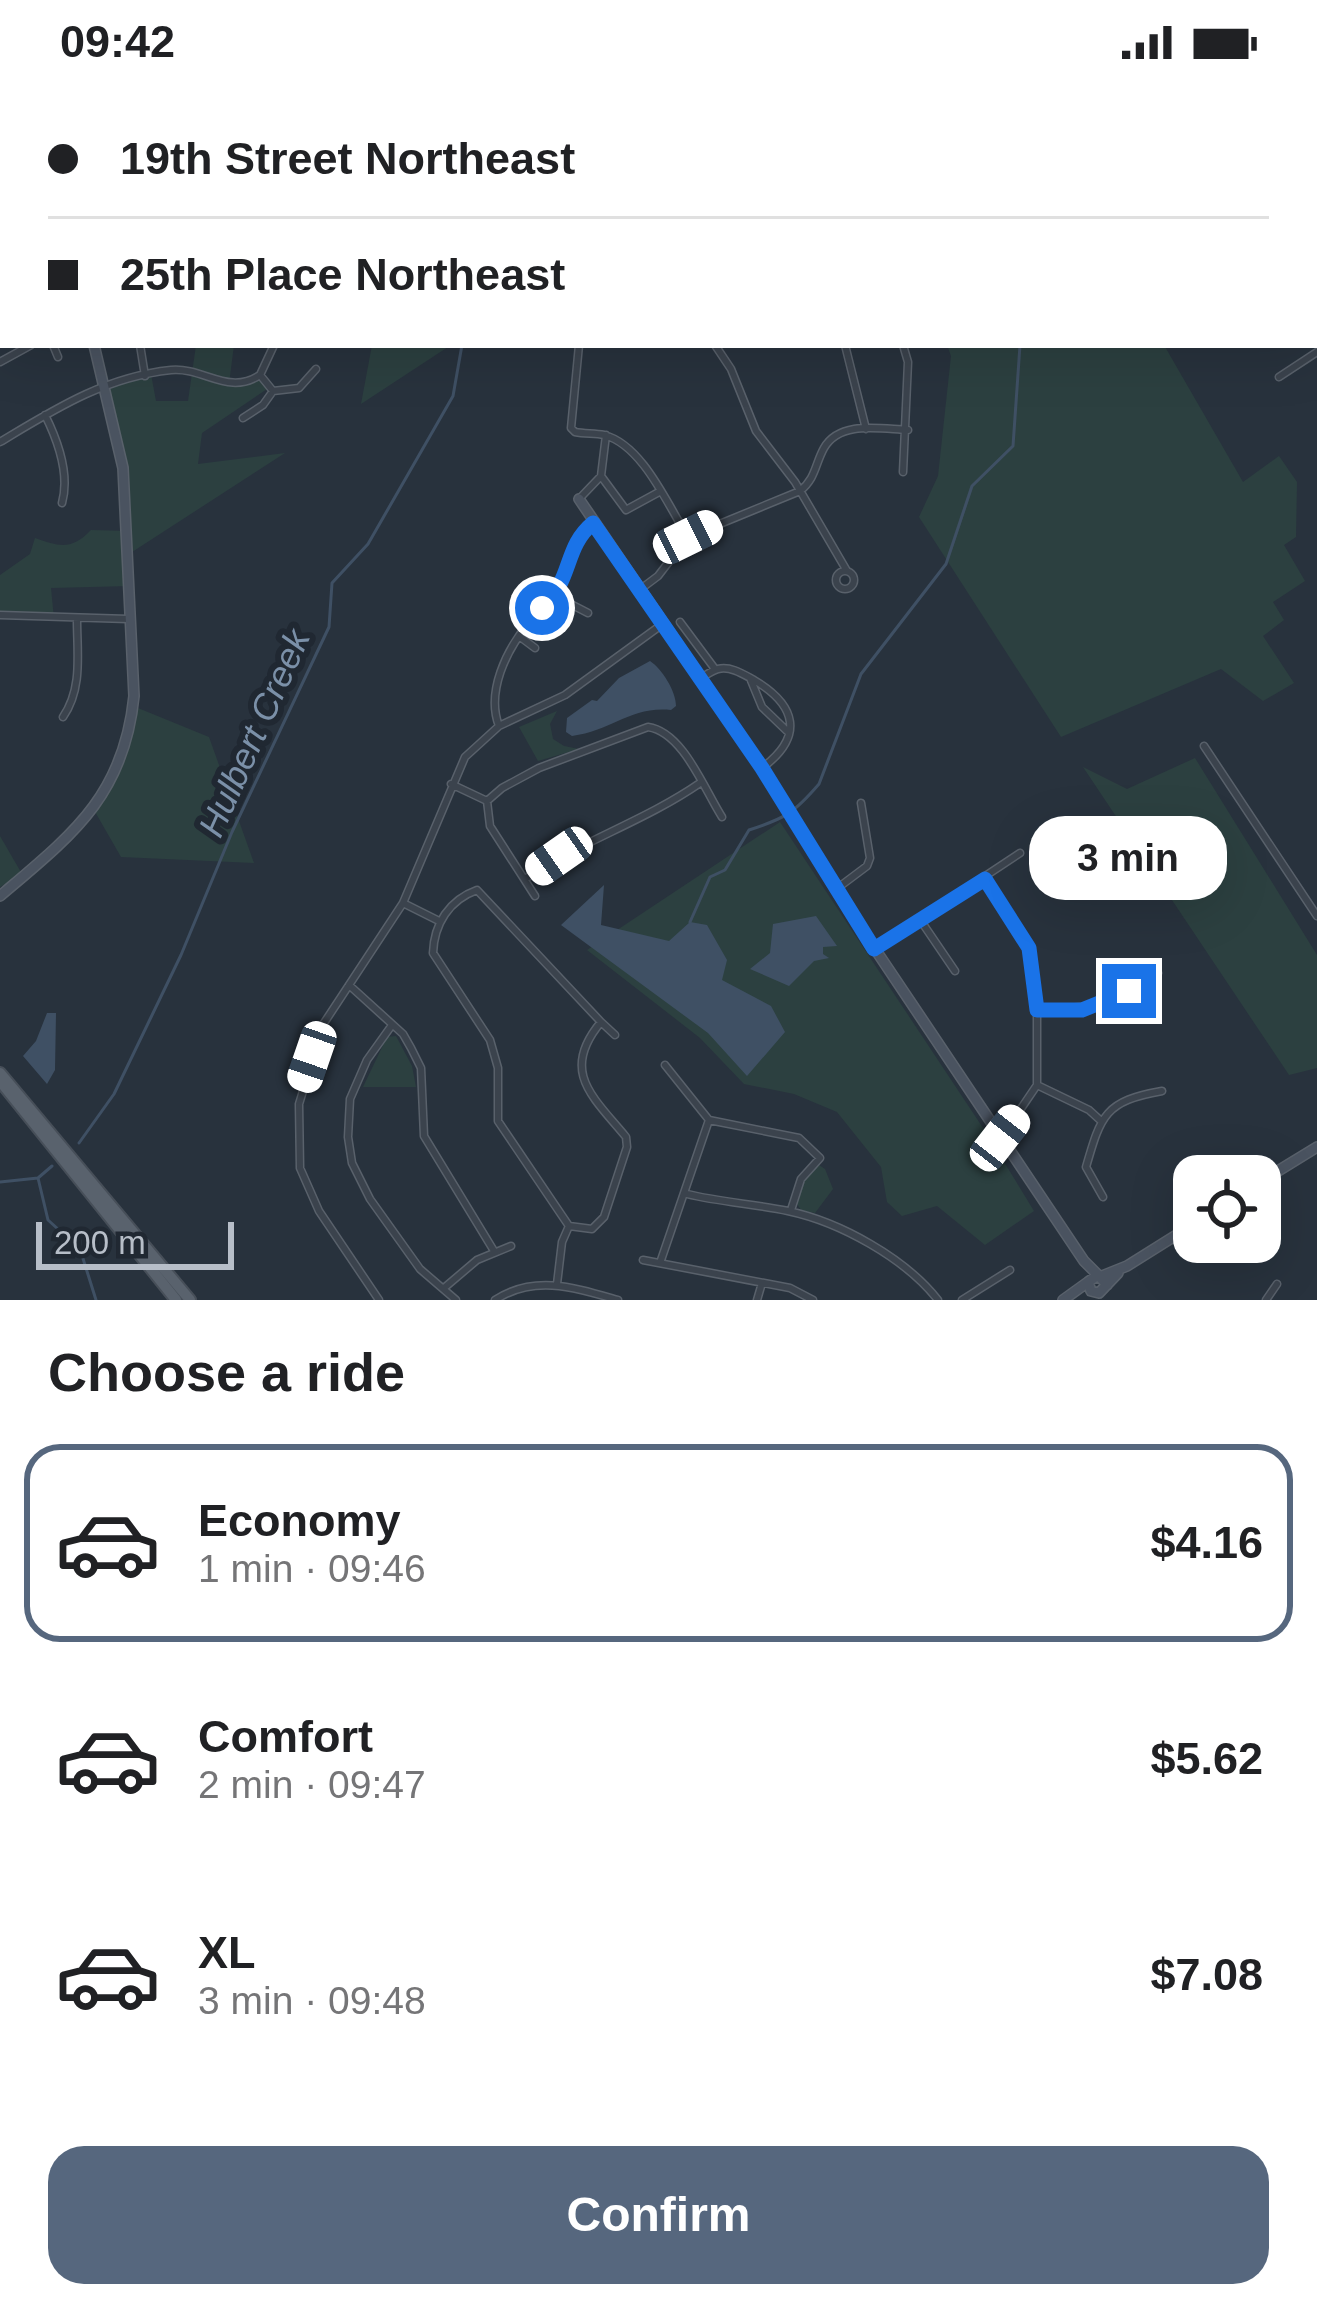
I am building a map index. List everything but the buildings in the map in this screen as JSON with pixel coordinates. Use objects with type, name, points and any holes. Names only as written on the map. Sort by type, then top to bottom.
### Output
[{"type":"main road","points":[[0,1077],[176,1300]]},
{"type":"main road","points":[[0,1077],[190,1300]]},
{"type":"street","points":[[54,348],[58,356]]},
{"type":"street","points":[[0,896],[74,834],[111,782],[131,724],[132,619],[123,467],[95,348]]},
{"type":"street","points":[[141,348],[146,376]]},
{"type":"street","points":[[0,442],[85,391],[104,386],[182,370],[229,384],[251,381],[260,375],[273,348]]},
{"type":"street","points":[[579,348],[572,428],[606,435],[641,463],[688,537]]},
{"type":"street","points":[[718,348],[731,368],[755,431],[800,490],[848,571]]},
{"type":"street","points":[[846,348],[866,429]]},
{"type":"street","points":[[903,348],[908,362],[908,430],[903,472]]},
{"type":"street","points":[[1279,376],[1317,352]]},
{"type":"street","points":[[243,418],[263,405],[273,391],[299,388],[316,369]]},
{"type":"street","points":[[260,375],[273,391]]},
{"type":"street","points":[[45,415],[58,442],[65,490],[62,503]]},
{"type":"street","points":[[640,589],[658,576],[688,537],[800,490],[816,472],[833,437],[850,429],[908,430]]},
{"type":"street","points":[[606,435],[601,476],[579,499],[762,768],[874,949],[1099,1287]]},
{"type":"street","points":[[601,476],[626,510],[658,492]]},
{"type":"street","points":[[499,726],[492,706],[508,653],[555,596],[567,576],[579,535],[593,523]]},
{"type":"street","points":[[555,596],[588,613]]},
{"type":"street","points":[[0,615],[132,619]]},
{"type":"street","points":[[63,718],[77,686],[76,619]]},
{"type":"street","points":[[379,1300],[319,1211],[300,1168],[298,1104],[324,1023],[403,903],[464,757],[499,726],[565,695],[664,622]]},
{"type":"street","points":[[680,622],[715,669]]},
{"type":"street","points":[[519,636],[535,648]]},
{"type":"street","points":[[701,678],[715,669],[736,671],[783,699],[790,715],[787,731],[776,757],[762,768]]},
{"type":"street","points":[[750,678],[762,707],[787,731]]},
{"type":"street","points":[[487,801],[539,768],[640,728],[657,728],[679,748],[722,817]]},
{"type":"street","points":[[1204,746],[1317,916]]},
{"type":"street","points":[[525,879],[578,845],[661,808],[700,783]]},
{"type":"street","points":[[451,784],[487,801]]},
{"type":"street","points":[[487,801],[490,826],[535,896]]},
{"type":"street","points":[[838,887],[867,866],[870,858],[861,803]]},
{"type":"street","points":[[874,949],[1020,853]]},
{"type":"street","points":[[985,879],[1029,948],[1037,1010],[1037,1085],[1000,1138]]},
{"type":"street","points":[[601,1022],[582,1046],[581,1072],[626,1137],[627,1147],[599,1224],[592,1229],[569,1226],[498,1120],[495,1054],[433,953],[440,921],[453,905],[477,890],[615,1035]]},
{"type":"street","points":[[403,903],[440,921]]},
{"type":"street","points":[[921,921],[955,971]]},
{"type":"street","points":[[1037,1010],[1096,1006],[1158,973]]},
{"type":"street","points":[[349,984],[403,1034],[421,1068],[424,1136],[494,1251]]},
{"type":"street","points":[[392,1024],[376,1043],[350,1100],[349,1150],[359,1180],[389,1227],[419,1269],[456,1300]]},
{"type":"street","points":[[665,1065],[710,1120],[800,1138],[820,1158],[800,1178],[791,1211]]},
{"type":"street","points":[[1037,1085],[1100,1120]]},
{"type":"street","points":[[1103,1197],[1086,1167],[1100,1120],[1124,1100],[1162,1090]]},
{"type":"street","points":[[660,1264],[710,1120]]},
{"type":"street","points":[[1281,1169],[1317,1147]]},
{"type":"street","points":[[687,1194],[791,1211],[839,1228],[927,1286],[938,1300]]},
{"type":"street","points":[[557,1285],[562,1242],[569,1226]]},
{"type":"street","points":[[1072,1300],[1173,1237]]},
{"type":"street","points":[[444,1288],[463,1269],[511,1246]]},
{"type":"street","points":[[643,1260],[790,1288],[813,1300]]},
{"type":"street","points":[[962,1300],[1010,1270]]},
{"type":"street","points":[[758,1300],[762,1283]]},
{"type":"street","points":[[1266,1300],[1277,1284]]},
{"type":"street","points":[[495,1300],[520,1287],[557,1285],[618,1300]]},
{"type":"street","points":[[1063,1300],[1099,1287]]},
{"type":"green space","points":[[196,348],[234,348],[229,384],[260,375],[270,387],[202,433],[198,464],[285,453],[129,554],[130,586],[51,588],[54,619],[0,615],[0,575],[30,554],[35,538],[65,545],[91,530],[127,531],[126,491],[104,385],[151,374],[156,401],[188,401]]},
{"type":"green space","points":[[371,348],[446,348],[361,404]]},
{"type":"green space","points":[[948,348],[1166,348],[1243,482],[1279,456],[1297,482],[1296,537],[1284,545],[1305,581],[1273,602],[1284,620],[1263,636],[1294,683],[1263,701],[1221,669],[1061,737],[919,517],[938,476]]},
{"type":"green space","points":[[133,706],[209,737],[254,863],[121,857],[94,810],[111,782]]},
{"type":"green space","points":[[557,711],[550,724],[553,739],[579,749],[538,761],[519,727]]},
{"type":"green space","points":[[1195,758],[1317,955],[1317,1068],[1289,1075],[1083,767],[1127,789]]},
{"type":"green space","points":[[780,822],[1034,1211],[985,1245],[937,1206],[902,1216],[887,1202],[881,1167],[837,1112],[794,1094],[744,1084],[700,1038],[587,950]]},
{"type":"green space","points":[[0,836],[22,874],[0,887]]},
{"type":"green space","points":[[396,1036],[412,1066],[416,1087],[363,1087],[387,1037]]},
{"type":"green space","points":[[819,1165],[833,1189],[815,1213],[801,1210],[797,1204],[804,1181]]},
{"type":"water","points":[[650,661],[667,681],[676,706],[632,715],[586,733],[572,736],[566,732],[567,718]]},
{"type":"water","points":[[604,885],[601,925],[669,941],[690,922],[707,925],[727,960],[722,980],[771,1006],[785,1032],[747,1076],[708,1033],[561,925]]},
{"type":"water","points":[[816,916],[837,946],[823,947],[829,958],[814,961],[789,986],[750,969],[770,953],[773,924]]},
{"type":"water","points":[[47,1013],[56,1013],[55,1070],[47,1084],[23,1056],[36,1041]]},
{"type":"waterway","name":"Hulbert Creek","points":[[79,1143],[114,1094],[181,955],[232,832],[329,627],[332,583],[368,544],[453,396],[461,348]]},
{"type":"waterway","name":"Hulbert Creek","points":[[690,922],[710,877],[725,870],[749,830],[789,813],[819,784],[861,674],[946,564],[972,486],[1013,446],[1020,348]]},
{"type":"waterway","points":[[0,1182],[38,1178],[52,1166]]},
{"type":"waterway","points":[[38,1178],[48,1220],[80,1249],[96,1300]]},
{"type":"route","points":[[542,608],[567,576],[579,535],[593,523],[762,768],[874,949],[985,879],[1029,948],[1037,1010],[1082,1010],[1129,991]]}]
